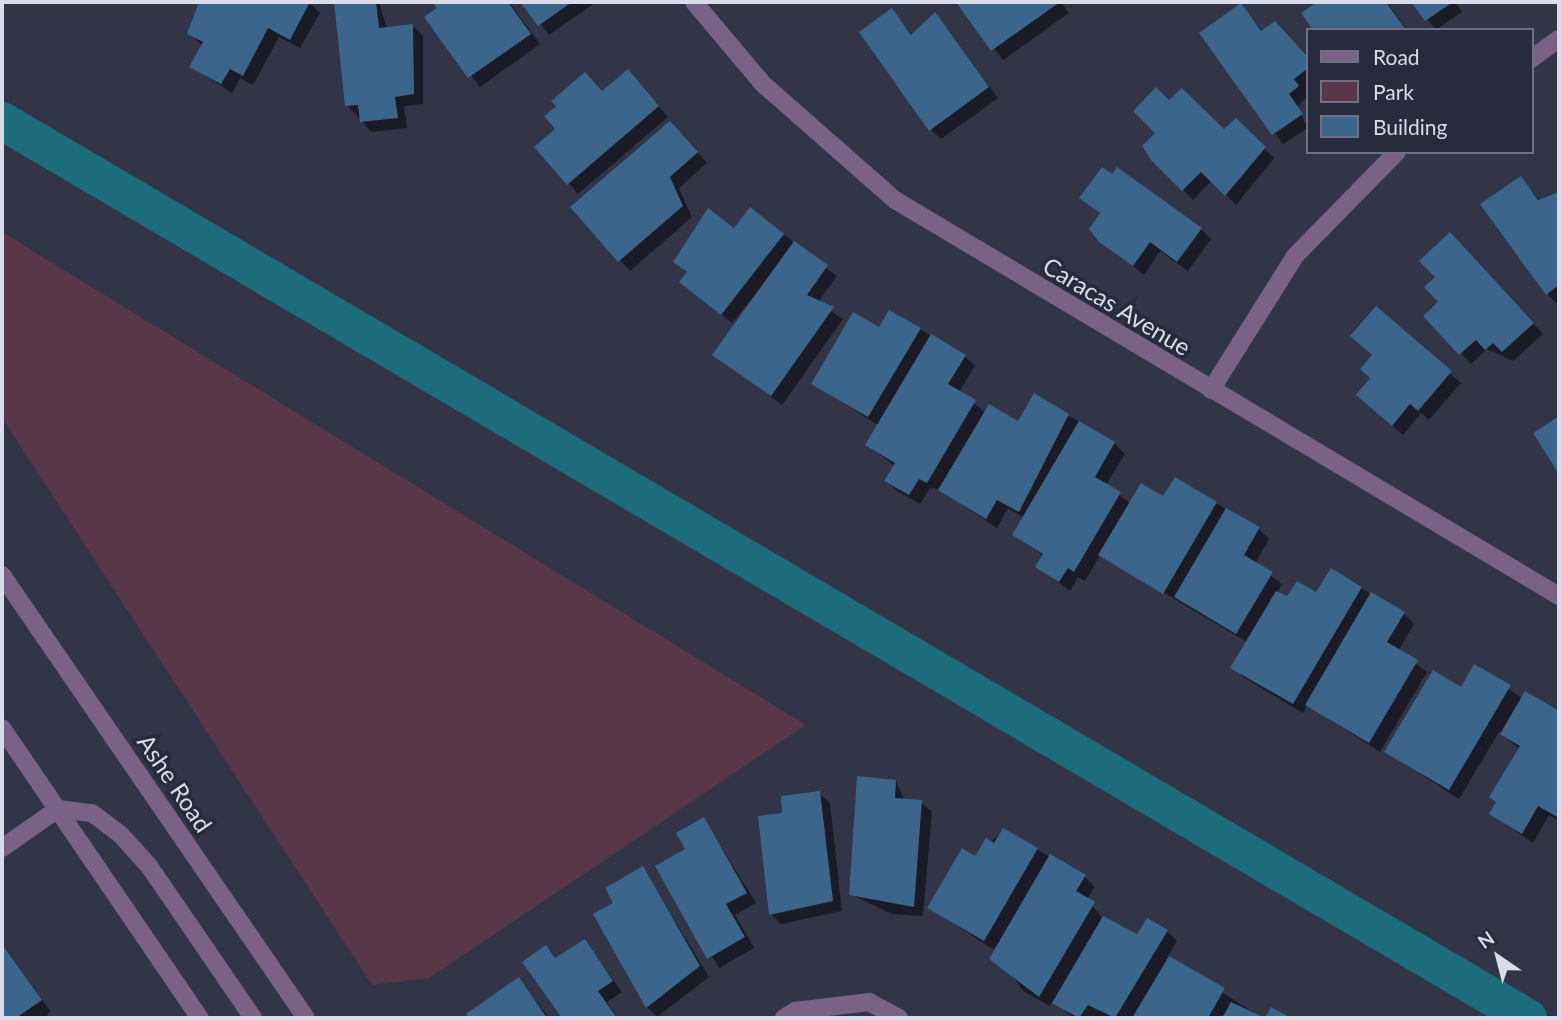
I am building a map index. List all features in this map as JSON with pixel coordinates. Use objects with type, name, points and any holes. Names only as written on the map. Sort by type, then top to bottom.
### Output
[{"type":"street","name":"Caracas Avenue","points":[[694,2],[763,84],[895,200],[1559,596]]},
{"type":"street","points":[[1533,58],[1559,39]]},
{"type":"street","points":[[1211,390],[1295,256],[1395,154]]},
{"type":"street","name":"Ashe Road","points":[[2,575],[306,1018]]},
{"type":"street","points":[[2,728],[200,1018]]},
{"type":"street","points":[[2,848],[58,809],[92,813],[120,834],[149,866],[253,1018]]},
{"type":"street","points":[[785,1018],[795,1011],[869,1002],[899,1018]]},
{"type":"green space","points":[[2,232],[806,725],[429,978],[372,985],[2,418]]},
{"type":"building","points":[[199,2],[310,2],[290,40],[268,28],[243,76],[230,69],[221,84],[189,67],[203,42],[187,34]]},
{"type":"building","points":[[334,2],[376,2],[379,28],[413,24],[414,94],[395,97],[398,118],[360,122],[358,105],[345,106]]},
{"type":"building","points":[[432,2],[508,2],[531,34],[468,78],[424,17],[437,8]]},
{"type":"building","points":[[520,2],[572,2],[538,26]]},
{"type":"building","points":[[956,2],[1060,2],[991,51]]},
{"type":"building","points":[[1317,2],[1386,2],[1405,28],[1312,28],[1301,13]]},
{"type":"building","points":[[1411,2],[1453,2],[1425,21]]},
{"type":"building","points":[[1241,3],[1261,31],[1275,21],[1306,55],[1306,70],[1294,79],[1299,86],[1289,94],[1303,114],[1272,135],[1199,33]]},
{"type":"building","points":[[892,8],[911,35],[935,12],[989,87],[929,131],[859,32]]},
{"type":"building","points":[[628,69],[659,106],[567,185],[534,147],[555,129],[544,116],[556,106],[551,101],[585,72],[602,91]]},
{"type":"building","points":[[1156,87],[1169,100],[1182,88],[1224,129],[1236,118],[1266,147],[1225,196],[1201,172],[1182,191],[1151,160],[1142,146],[1155,133],[1133,111]]},
{"type":"building","points":[[670,121],[698,152],[670,177],[683,206],[618,262],[570,207]]},
{"type":"building","points":[[1102,167],[1112,174],[1117,167],[1202,228],[1177,262],[1150,242],[1133,266],[1099,242],[1089,229],[1100,213],[1079,198]]},
{"type":"building","points":[[1521,176],[1538,200],[1559,192],[1559,285],[1546,295],[1480,204]]},
{"type":"building","points":[[750,207],[784,234],[721,315],[679,282],[687,272],[673,262],[708,208],[734,228]]},
{"type":"building","points":[[1450,232],[1534,323],[1502,352],[1493,343],[1485,350],[1476,340],[1459,355],[1423,316],[1438,302],[1424,287],[1435,277],[1419,261]]},
{"type":"building","points":[[794,241],[828,265],[807,295],[834,307],[771,396],[712,355]]},
{"type":"building","points":[[1376,306],[1452,371],[1418,411],[1410,404],[1392,426],[1356,395],[1370,378],[1360,369],[1372,355],[1350,336]]},
{"type":"building","points":[[889,310],[921,328],[868,417],[811,384],[853,312],[879,327]]},
{"type":"building","points":[[931,334],[966,355],[948,384],[976,400],[927,483],[919,479],[909,495],[884,481],[895,463],[865,445]]},
{"type":"building","points":[[1034,393],[1069,414],[1019,512],[997,500],[986,519],[938,490],[989,404],[1018,421]]},
{"type":"building","points":[[1559,416],[1559,474],[1533,433]]},
{"type":"building","points":[[1079,421],[1115,442],[1095,477],[1121,492],[1074,572],[1068,568],[1059,582],[1035,567],[1043,554],[1012,535]]},
{"type":"building","points":[[1175,477],[1217,502],[1163,594],[1098,555],[1141,483],[1163,496]]},
{"type":"building","points":[[1226,508],[1260,527],[1244,555],[1273,572],[1236,634],[1174,597]]},
{"type":"building","points":[[1331,568],[1362,587],[1293,704],[1230,668],[1276,591],[1287,596],[1297,581],[1316,592]]},
{"type":"building","points":[[1371,592],[1405,612],[1387,642],[1418,660],[1369,743],[1305,705]]},
{"type":"building","points":[[1474,664],[1511,685],[1449,790],[1384,752],[1433,670],[1461,687]]},
{"type":"building","points":[[1525,691],[1559,711],[1559,818],[1538,806],[1522,834],[1489,814],[1496,802],[1489,797],[1520,746],[1500,734]]},
{"type":"building","points":[[857,776],[896,780],[895,798],[922,800],[914,907],[849,895]]},
{"type":"building","points":[[820,791],[833,901],[769,915],[758,816],[782,813],[781,796]]},
{"type":"building","points":[[704,817],[747,893],[726,904],[745,937],[707,959],[655,866],[685,849],[676,833]]},
{"type":"building","points":[[1003,828],[1038,848],[984,941],[927,908],[962,848],[975,856],[986,838],[994,843]]},
{"type":"building","points":[[1050,854],[1086,875],[1076,891],[1095,902],[1039,997],[989,959]]},
{"type":"building","points":[[643,866],[700,966],[646,1008],[593,914],[613,903],[605,888]]},
{"type":"building","points":[[1103,916],[1137,934],[1147,918],[1168,930],[1115,1018],[1088,1005],[1079,1018],[1052,1003]]},
{"type":"building","points":[[585,939],[613,981],[598,991],[617,1018],[562,1018],[522,962],[546,945],[555,958]]},
{"type":"building","points":[[2,944],[42,1000],[16,1018],[2,1018]]},
{"type":"building","points":[[1169,956],[1225,988],[1208,1018],[1132,1018]]},
{"type":"building","points":[[519,977],[547,1018],[469,1018],[466,1014]]},
{"type":"building","points":[[1231,1002],[1265,1018],[1222,1018]]},
{"type":"building","points":[[1271,1007],[1291,1018],[1265,1018]]},
{"type":"waterway","points":[[2,121],[1528,1018]]}]
